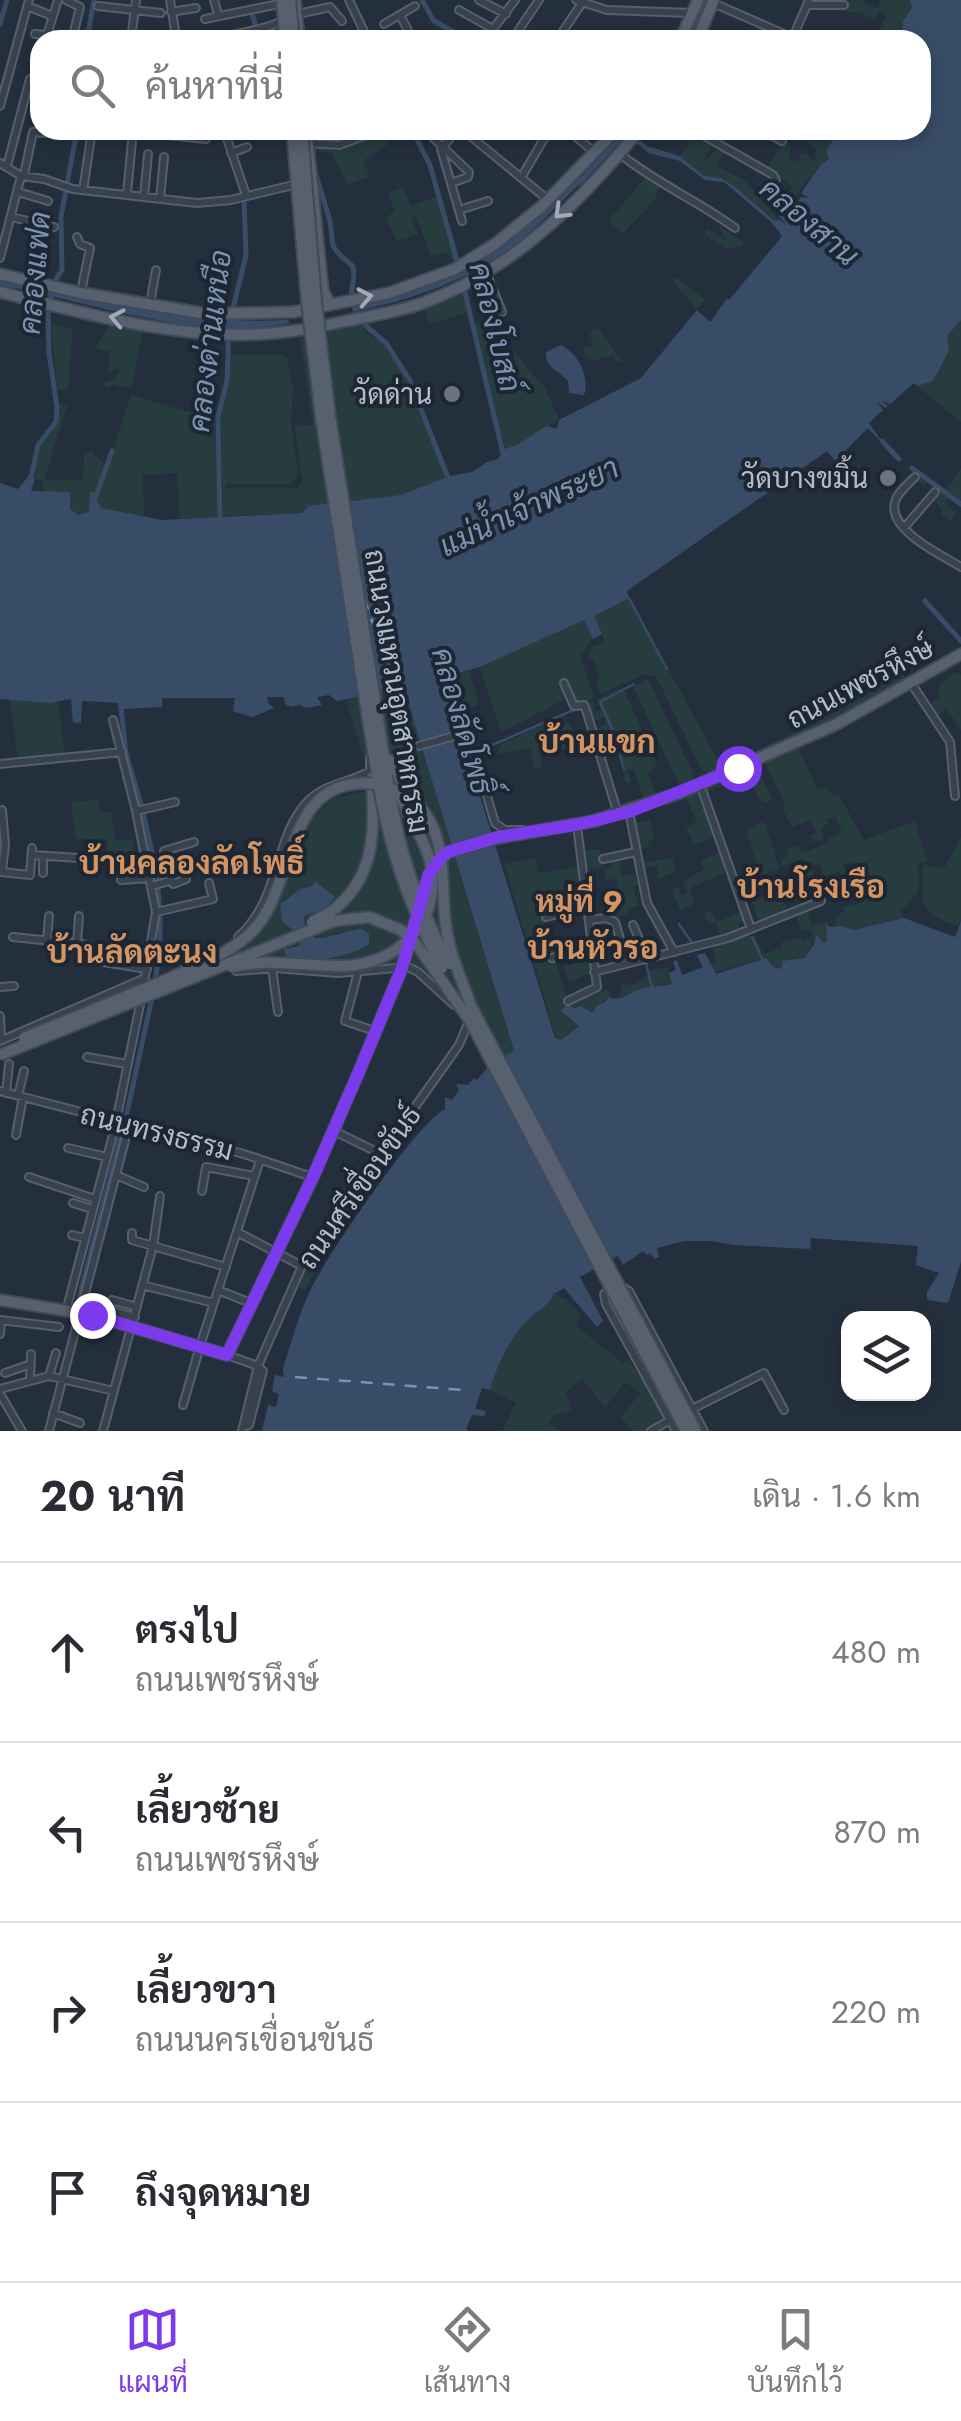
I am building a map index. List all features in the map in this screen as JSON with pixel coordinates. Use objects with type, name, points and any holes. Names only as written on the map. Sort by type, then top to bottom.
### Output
[{"type":"main road","points":[[702,30],[714,1]]},
{"type":"main road","points":[[685,30],[697,4]]},
{"type":"main road","points":[[282,8],[296,14],[296,30]]},
{"type":"main road","name":"ถนนวงแหวนอุตสาหกรรม","points":[[291,140],[302,296],[294,312]]},
{"type":"main road","name":"ถนนวงแหวนอุตสาหกรรม","points":[[291,140],[312,354],[395,864],[419,924],[686,1431]]},
{"type":"main road","name":"ถนนวงแหวนอุตสาหกรรม","points":[[305,140],[322,356],[373,736],[412,888],[472,1008],[701,1430]]},
{"type":"main road","name":"ถนนวงแหวนอุตสาหกรรม","points":[[307,140],[322,291],[330,304]]},
{"type":"main road","points":[[0,274],[80,293],[189,312],[231,315],[294,312],[389,292],[459,267],[508,234],[548,200],[606,140]]},
{"type":"main road","points":[[0,292],[181,331],[227,334],[286,333],[421,304],[486,272],[540,233],[631,140]]},
{"type":"main road","points":[[301,268],[308,275],[318,270],[320,264]]},
{"type":"main road","name":"ถนนเพชรหึงษ์","points":[[227,1355],[313,1177],[375,1031],[403,962],[429,874],[448,852],[498,837],[624,814],[838,724],[961,654]]},
{"type":"main road","points":[[167,984],[248,963],[365,964],[398,950],[416,933],[431,898],[431,868],[422,840],[373,736]]},
{"type":"main road","name":"ถนนวงแหวนอุตสาหกรรม","points":[[167,984],[319,919],[350,895],[365,873],[373,845],[373,736]]},
{"type":"main road","points":[[167,984],[251,933],[267,911],[292,841],[306,816],[328,794],[368,783],[384,785],[408,797],[430,821],[441,856],[450,944],[472,1008]]},
{"type":"main road","name":"ถนนวงแหวนอุตสาหกรรม","points":[[0,1046],[334,920],[369,917],[391,924],[410,938],[470,1020]]},
{"type":"main road","points":[[0,1300],[108,1314],[199,1350],[227,1355]]},
{"type":"street","points":[[48,30],[58,0]]},
{"type":"street","points":[[66,0],[80,7],[74,30]]},
{"type":"street","points":[[132,30],[136,0]]},
{"type":"street","points":[[170,0],[174,30]]},
{"type":"street","points":[[214,0],[218,14]]},
{"type":"street","points":[[246,0],[248,10]]},
{"type":"street","points":[[479,0],[506,14]]},
{"type":"street","points":[[459,10],[494,29],[515,0]]},
{"type":"street","points":[[518,30],[538,0]]},
{"type":"street","points":[[352,1],[364,30]]},
{"type":"street","points":[[714,1],[777,30]]},
{"type":"street","points":[[563,30],[579,2],[607,10],[697,4]]},
{"type":"street","points":[[799,30],[808,2],[844,5]]},
{"type":"street","points":[[0,106],[5,71],[28,3],[52,16]]},
{"type":"street","points":[[98,6],[161,13]]},
{"type":"street","points":[[384,24],[415,6]]},
{"type":"street","points":[[296,14],[330,7],[342,21]]},
{"type":"street","points":[[171,12],[196,8]]},
{"type":"street","points":[[204,20],[218,14],[282,8]]},
{"type":"street","points":[[247,30],[266,28],[282,8]]},
{"type":"street","points":[[400,15],[411,30]]},
{"type":"street","points":[[30,79],[4,165],[23,176],[83,190],[204,203],[293,185]]},
{"type":"street","points":[[0,258],[31,140]]},
{"type":"street","points":[[83,190],[91,140]]},
{"type":"street","points":[[127,194],[132,140]]},
{"type":"street","points":[[227,140],[245,195]]},
{"type":"street","points":[[308,143],[339,145],[352,140]]},
{"type":"street","points":[[435,140],[469,172],[468,177],[451,183]]},
{"type":"street","points":[[441,146],[448,140]]},
{"type":"street","points":[[473,140],[548,200]]},
{"type":"street","points":[[478,140],[500,160]]},
{"type":"street","points":[[522,178],[543,140]]},
{"type":"street","points":[[579,140],[594,153]]},
{"type":"street","points":[[711,140],[775,177],[766,194]]},
{"type":"street","points":[[441,146],[462,222]]},
{"type":"street","points":[[231,153],[246,148]]},
{"type":"street","points":[[620,153],[646,174],[735,228]]},
{"type":"street","points":[[144,197],[148,154]]},
{"type":"street","points":[[160,199],[164,157]]},
{"type":"street","points":[[232,169],[245,195]]},
{"type":"street","points":[[18,192],[48,200]]},
{"type":"street","points":[[459,210],[488,201]]},
{"type":"street","points":[[11,217],[54,228]]},
{"type":"street","points":[[77,237],[80,244],[90,248],[80,293]]},
{"type":"street","points":[[150,304],[156,270]]},
{"type":"street","points":[[486,272],[502,312]]},
{"type":"street","points":[[914,477],[894,504],[895,516],[916,540],[961,568]]},
{"type":"street","points":[[904,528],[935,492]]},
{"type":"street","points":[[912,683],[950,742],[954,796]]},
{"type":"street","points":[[564,684],[574,706],[584,705],[588,713],[636,852],[649,908],[674,952]]},
{"type":"street","points":[[96,1230],[92,1209],[116,1122],[159,911],[113,720]]},
{"type":"street","points":[[420,746],[467,731],[472,737],[495,823],[506,830],[533,832]]},
{"type":"street","name":"ถนนศรีเขื่อนขันธ์","points":[[243,1429],[258,1366],[302,1266],[470,1026],[466,1016],[403,962],[358,972],[272,968],[233,971],[226,965],[222,952],[252,922],[268,898],[299,812],[323,789],[370,772],[373,736]]},
{"type":"street","points":[[950,742],[961,740]]},
{"type":"street","points":[[0,764],[122,752]]},
{"type":"street","points":[[700,784],[751,929]]},
{"type":"street","points":[[136,811],[175,802]]},
{"type":"street","points":[[2,810],[5,835],[1,872],[30,875],[32,852],[78,858]]},
{"type":"street","points":[[568,1001],[597,987],[577,825]]},
{"type":"street","points":[[172,882],[164,850],[194,842]]},
{"type":"street","points":[[602,858],[636,852]]},
{"type":"street","points":[[43,856],[43,872]]},
{"type":"street","points":[[172,882],[202,862]]},
{"type":"street","points":[[121,880],[172,882],[186,880],[186,871]]},
{"type":"street","points":[[159,911],[212,899],[210,882]]},
{"type":"street","points":[[423,892],[449,904]]},
{"type":"street","points":[[594,972],[751,929],[821,901]]},
{"type":"street","points":[[546,917],[588,907]]},
{"type":"street","points":[[48,941],[49,916]]},
{"type":"street","points":[[77,944],[79,916]]},
{"type":"street","points":[[589,920],[606,918],[614,922],[626,962]]},
{"type":"street","points":[[634,926],[646,957]]},
{"type":"street","points":[[14,938],[92,946],[97,961],[146,973]]},
{"type":"street","points":[[115,964],[117,944]]},
{"type":"street","points":[[552,958],[591,945]]},
{"type":"street","points":[[272,968],[278,1012]]},
{"type":"street","points":[[358,972],[345,1020],[375,1031]]},
{"type":"street","points":[[0,1016],[0,1046],[146,973]]},
{"type":"street","points":[[0,987],[14,986]]},
{"type":"street","points":[[87,1057],[127,1064]]},
{"type":"street","points":[[3,1092],[9,1064]]},
{"type":"street","points":[[16,1135],[24,1071]]},
{"type":"street","name":"ถนนทรงธรรม","points":[[3,1092],[313,1177]]},
{"type":"street","points":[[49,1431],[80,1313],[96,1230],[116,1175],[128,1125]]},
{"type":"street","points":[[333,1130],[382,1154]]},
{"type":"street","points":[[68,1148],[106,1157]]},
{"type":"street","points":[[183,1405],[260,1160]]},
{"type":"street","points":[[202,1191],[205,1167],[254,1176]]},
{"type":"street","points":[[116,1175],[144,1186]]},
{"type":"street","points":[[30,1176],[95,1199]]},
{"type":"street","points":[[103,1431],[153,1246],[160,1196]]},
{"type":"street","points":[[73,1203],[92,1209]]},
{"type":"street","points":[[66,1311],[85,1238],[96,1230]]},
{"type":"street","points":[[237,1232],[302,1266]]},
{"type":"street","points":[[132,1233],[132,1240],[226,1267]]},
{"type":"street","points":[[72,1235],[85,1238]]},
{"type":"street","points":[[142,1285],[214,1303]]},
{"type":"street","points":[[676,1431],[606,1304],[606,1290],[616,1286],[629,1291],[701,1430]]},
{"type":"street","points":[[218,1290],[253,1304]]},
{"type":"street","points":[[108,1314],[112,1300],[137,1307]]},
{"type":"street","points":[[0,1334],[1,1320],[59,1327]]},
{"type":"street","points":[[48,1376],[56,1352]]},
{"type":"street","points":[[30,1378],[31,1354]]},
{"type":"street","points":[[227,1355],[258,1366]]},
{"type":"street","points":[[4,1373],[28,1365]]},
{"type":"street","points":[[651,1431],[764,1372],[784,1410]]},
{"type":"street","points":[[22,1431],[0,1391],[30,1378],[48,1376],[114,1391]]},
{"type":"street","points":[[53,1412],[80,1423]]},
{"type":"green space","points":[[829,0],[865,0],[864,3],[878,8],[881,0],[910,0],[912,8],[903,21],[902,30],[879,30],[887,16],[879,10],[875,19],[847,12],[840,1]]},
{"type":"green space","points":[[364,140],[390,143],[363,161],[370,177],[347,185],[332,153],[313,151],[313,146],[336,151]]},
{"type":"green space","points":[[690,140],[714,143],[705,161],[719,146],[727,150],[716,166],[746,181],[778,219],[777,223],[734,186],[721,178],[704,176],[680,156]]},
{"type":"green space","points":[[785,140],[791,144],[789,159],[797,162],[802,152],[815,160],[816,148],[806,143],[808,140],[833,140],[829,159],[820,164],[786,208],[780,205],[793,186],[767,168]]},
{"type":"green space","points":[[645,178],[659,185],[655,200],[622,234],[608,221]]},
{"type":"green space","points":[[403,187],[411,206],[438,196],[455,260],[448,252],[431,256],[416,216],[411,218],[418,234],[396,241],[386,217],[395,212],[388,193]]},
{"type":"green space","points":[[719,226],[744,242],[742,247],[726,249],[706,236],[708,229],[725,240]]},
{"type":"green space","points":[[671,279],[678,279],[705,300],[697,310]]},
{"type":"green space","points":[[463,292],[467,313],[429,324],[425,308]]},
{"type":"green space","points":[[486,320],[545,388],[559,420],[511,448],[503,449],[474,324]]},
{"type":"green space","points":[[961,320],[961,422],[917,386],[933,381],[949,351],[947,336]]},
{"type":"green space","points":[[111,323],[143,329],[132,387],[116,384],[106,388],[104,383],[115,379],[121,368],[107,372],[111,351],[96,348]]},
{"type":"green space","points":[[51,324],[73,329],[68,389],[57,391]]},
{"type":"green space","points":[[360,324],[370,336],[381,341],[404,374],[445,478],[401,496],[355,500],[302,513],[223,516],[221,413],[228,390],[230,354],[287,358],[293,388],[291,422],[298,473],[292,484],[226,484],[225,488],[298,488],[302,481],[295,426],[313,425],[300,337],[335,333],[335,329]]},
{"type":"green space","points":[[599,329],[622,361],[615,362],[614,355],[592,361],[585,355],[584,348],[593,346],[590,335]]},
{"type":"green space","points":[[131,394],[180,410],[215,416],[218,518],[180,519],[177,473],[143,475],[144,519],[101,508],[90,493],[89,512],[78,515],[70,509],[70,493],[41,493],[44,481],[35,479],[36,455],[53,427],[58,405],[67,406],[44,480],[83,480],[84,455],[91,451],[104,464],[112,455]]},
{"type":"green space","points":[[961,469],[961,508],[948,499],[945,503],[956,514],[950,521],[931,499],[937,490],[927,482],[923,486],[914,478],[914,472],[944,491]]},
{"type":"green space","points":[[629,598],[722,767],[819,721],[892,674],[899,671],[905,677],[912,676],[847,716],[711,775],[701,769],[656,676],[643,675],[600,694],[596,680],[600,678],[593,658],[587,659],[592,647],[605,641],[593,616]]},
{"type":"green space","points":[[584,619],[593,639],[580,655],[595,698],[576,706],[567,690],[563,692],[565,699],[500,730],[480,667]]},
{"type":"green space","points":[[469,670],[479,704],[455,715],[443,677]]},
{"type":"green space","points":[[955,672],[961,675],[961,730],[947,709],[935,717],[927,706],[939,698],[939,685]]},
{"type":"green space","points":[[648,679],[693,773],[692,784],[681,789],[633,686]]},
{"type":"green space","points":[[403,684],[514,1052],[490,1065],[450,997],[415,969],[241,970],[244,947],[273,912],[304,828],[332,799],[368,791],[366,765],[346,700],[362,696],[357,691]],"holes":[[[313,886],[318,912],[304,916],[310,935],[326,939],[343,931],[364,949],[339,953],[329,961],[287,947],[299,946],[301,937],[284,899]]]},
{"type":"green space","points":[[623,687],[657,764],[648,774],[657,796],[645,801],[633,769],[628,771],[631,782],[626,783],[614,738],[598,743],[594,729],[607,723],[605,717],[591,722],[585,705],[594,701],[593,712],[601,710],[597,699]]},
{"type":"green space","points":[[10,699],[58,702],[65,756],[18,760]]},
{"type":"green space","points":[[563,716],[578,737],[587,736],[593,749],[583,755],[579,746],[540,755],[543,768],[535,769],[530,749],[498,754],[500,745]]},
{"type":"green space","points":[[798,748],[818,790],[827,787],[833,797],[838,794],[864,840],[915,821],[927,862],[918,863],[919,891],[901,912],[904,918],[853,930],[836,926],[834,916],[843,912],[843,907],[860,903],[857,893],[861,892],[862,881],[852,861],[843,864],[845,871],[851,869],[855,883],[840,887],[840,872],[824,876],[819,863],[806,867],[817,880],[799,885],[794,870],[805,865],[804,859],[782,866],[780,859],[788,856],[787,849],[798,845],[802,853],[830,842],[829,838],[842,832],[835,817],[827,819],[828,824],[821,828],[824,838],[812,842],[810,836],[816,833],[811,820],[792,827],[782,808],[785,804],[764,762]]},
{"type":"green space","points":[[747,770],[750,776],[759,773],[773,800],[765,803],[759,799],[749,776],[706,792],[704,787]]},
{"type":"green space","points":[[699,789],[715,836],[694,845],[686,827],[697,822],[686,798],[665,806],[664,803]]},
{"type":"green space","points":[[97,800],[100,812],[111,812],[116,841],[132,839],[135,857],[107,855],[107,840],[76,839],[71,802]]},
{"type":"green space","points":[[650,820],[654,840],[648,842],[649,847],[637,849],[633,823]]},
{"type":"green space","points":[[764,821],[780,869],[760,875],[746,830]]},
{"type":"green space","points":[[961,837],[961,921],[957,926],[928,911],[922,889],[923,865],[944,868]]},
{"type":"green space","points":[[599,849],[604,868],[611,866],[610,858],[618,857],[622,876],[635,874],[638,885],[633,887],[639,906],[614,920],[610,917],[608,886],[618,888],[616,879],[606,880],[603,867],[585,871],[582,852]]},
{"type":"green space","points":[[722,851],[729,871],[690,888],[694,904],[680,911],[672,890],[678,886],[682,896],[688,893],[683,882],[704,869],[701,861]]},
{"type":"green space","points":[[535,858],[538,873],[581,866],[583,892],[551,899],[552,904],[567,911],[550,915],[544,923],[567,998],[599,988],[601,992],[609,989],[611,997],[592,1013],[571,1009],[579,1025],[561,1041],[556,1037],[504,864]]},
{"type":"green space","points":[[672,858],[676,871],[658,879],[657,866],[640,868],[639,863]]},
{"type":"green space","points":[[780,893],[788,912],[760,925],[752,900]]},
{"type":"green space","points":[[807,907],[812,926],[826,922],[827,941],[823,943],[817,935],[804,958],[783,961],[782,969],[773,967],[766,958],[712,973],[709,965],[717,962],[711,944],[747,932],[749,937],[755,935],[763,954],[782,948],[782,942],[813,937],[811,930],[801,930],[795,910]]},
{"type":"green space","points":[[711,910],[717,922],[740,912],[741,932],[721,939],[716,922],[710,924],[704,914]]},
{"type":"green space","points":[[591,958],[592,973],[569,982],[563,967]]},
{"type":"green space","points":[[667,967],[673,984],[649,987],[631,998],[619,999],[623,984],[632,985],[649,975],[649,971]]},
{"type":"green space","points":[[386,1152],[393,1156],[327,1249],[305,1290],[297,1286],[305,1267]]},
{"type":"green space","points":[[554,1292],[581,1316],[576,1326],[623,1363],[628,1360],[651,1390],[657,1390],[670,1417],[646,1431],[632,1431],[621,1417],[640,1393],[626,1382],[605,1407],[582,1379],[566,1392],[572,1411],[554,1415],[548,1423],[561,1431],[502,1431],[516,1403],[490,1390],[496,1373],[522,1326]]},
{"type":"water","name":"แม่น้ำเจ้าพระยา","points":[[910,0],[961,0],[961,320],[947,336],[949,351],[933,381],[917,386],[914,383],[890,404],[882,400],[888,406],[885,408],[877,402],[883,410],[869,423],[885,446],[868,428],[835,461],[827,451],[627,591],[629,598],[594,616],[602,634],[593,639],[584,620],[480,667],[443,677],[555,1038],[561,1040],[579,1026],[561,1011],[569,1001],[572,1009],[581,1006],[592,1013],[608,997],[620,998],[641,989],[672,984],[669,973],[676,970],[673,961],[677,960],[682,975],[703,967],[697,955],[705,953],[716,974],[766,958],[773,967],[782,969],[782,961],[804,958],[816,934],[823,943],[827,941],[826,922],[829,927],[853,930],[904,918],[955,937],[961,921],[961,1262],[948,1303],[927,1300],[927,1292],[939,1273],[916,1265],[918,1246],[811,1238],[810,1249],[684,1241],[657,1248],[659,1257],[654,1259],[643,1251],[623,1265],[618,1256],[580,1277],[603,1321],[597,1327],[564,1288],[556,1288],[559,1292],[514,1338],[490,1390],[482,1388],[475,1409],[486,1411],[484,1416],[472,1415],[466,1429],[469,1431],[262,1431],[268,1405],[276,1407],[279,1394],[272,1391],[275,1375],[284,1377],[283,1368],[307,1297],[354,1219],[415,1138],[445,1109],[445,1097],[452,1100],[459,1090],[456,1084],[468,1085],[474,1078],[477,1080],[490,1065],[514,1051],[403,685],[383,687],[384,692],[370,695],[367,689],[358,691],[363,696],[337,701],[329,695],[317,697],[322,705],[306,708],[290,707],[284,697],[267,697],[274,708],[252,717],[233,711],[235,698],[162,698],[162,707],[124,709],[119,703],[82,701],[81,723],[73,722],[71,699],[50,703],[0,699],[0,483],[18,489],[31,473],[35,479],[31,491],[70,492],[70,509],[78,515],[89,512],[90,492],[101,508],[162,520],[302,513],[309,506],[401,495],[472,472],[498,459],[503,449],[547,426],[557,429],[559,420],[641,378],[697,310],[711,321],[782,236],[724,182],[705,180],[680,161],[649,153],[636,143],[639,140],[680,156],[704,176],[721,178],[776,222],[778,219],[788,226],[779,217],[786,208],[791,211],[801,197],[808,198],[801,193],[829,159],[826,151],[833,140],[931,140],[931,30],[902,30],[903,21],[912,8]]},
{"type":"water","points":[[580,177],[583,181],[537,226],[483,266],[420,294],[353,312],[352,307],[421,288],[477,262],[528,226]]},
{"type":"water","points":[[8,282],[181,315],[290,323],[223,328],[154,320],[20,289]]},
{"type":"water","points":[[561,345],[581,366],[584,395],[569,393],[568,381],[548,363],[546,352]]},
{"type":"water","points":[[315,881],[335,897],[326,908],[304,916],[310,935],[325,938],[362,929],[369,934],[369,944],[342,956],[288,962],[284,949],[299,946],[301,937],[282,921],[280,904],[300,889],[313,886]]},
{"type":"pier","points":[[770,221],[782,236],[710,322],[697,310],[700,306],[710,315],[775,236],[766,226]]},
{"type":"waterway","points":[[0,24],[7,0]]},
{"type":"waterway","name":"คลองแฟด","points":[[89,30],[94,0]]},
{"type":"waterway","name":"คลองสาน","points":[[422,0],[434,21],[450,30]]},
{"type":"waterway","points":[[692,30],[706,0]]},
{"type":"waterway","points":[[252,14],[255,24]]},
{"type":"waterway","name":"คลองแฟด","points":[[31,477],[38,445],[56,422],[48,311],[62,270],[61,217],[75,140]]},
{"type":"waterway","name":"คลองโบสถ์","points":[[417,140],[430,165],[459,268]]},
{"type":"waterway","points":[[579,183],[619,140]]},
{"type":"waterway","points":[[315,172],[333,246],[353,268],[351,294]]},
{"type":"waterway","name":"คลองด่านเหนือ","points":[[220,521],[218,416],[227,381],[229,325],[246,255],[244,198]]},
{"type":"waterway","points":[[0,283],[14,286]]},
{"type":"waterway","name":"คลองโบสถ์","points":[[463,284],[504,458]]},
{"type":"waterway","points":[[365,325],[386,343],[409,379],[450,483]]},
{"type":"waterway","points":[[882,441],[899,459]]},
{"type":"waterway","points":[[94,502],[112,451]]},
{"type":"waterway","points":[[912,468],[961,504]]},
{"type":"waterway","points":[[629,598],[667,669]]},
{"type":"waterway","points":[[925,601],[961,641]]},
{"type":"waterway","points":[[624,769],[600,702],[634,684]]},
{"type":"waterway","points":[[120,699],[126,753],[142,808]]},
{"type":"waterway","name":"คลองลัดโพธิ์","points":[[478,751],[576,709]]},
{"type":"waterway","points":[[143,813],[159,897],[155,982]]},
{"type":"waterway","points":[[679,924],[692,943]]},
{"type":"waterway","points":[[752,937],[764,963]]},
{"type":"waterway","points":[[645,960],[653,991]]},
{"type":"waterway","points":[[125,1122],[153,993]]},
{"type":"waterway","points":[[77,1306],[123,1127]]},
{"type":"ferry route","points":[[364,598],[392,677]]},
{"type":"ferry route","points":[[295,1377],[463,1390]]},
{"type":"place","name":"วัดด่าน","points":[[452,394]]},
{"type":"place","name":"วัดบางขมิ้น","points":[[888,478]]},
{"type":"district","name":"บ้านแขก","points":[[597,742]]},
{"type":"district","name":"บ้านคลองลัดโพธิ์","points":[[192,863]]},
{"type":"district","name":"บ้านโรงเรือ","points":[[811,887]]},
{"type":"district","name":"หมู่ที่ 9","points":[[579,902]]},
{"type":"district","name":"บ้านหัวรอ","points":[[593,948]]},
{"type":"district","name":"บ้านลัดตะนง","points":[[132,952]]},
{"type":"route","points":[[92,1315],[227,1355],[313,1177],[398,978],[429,874],[448,852],[498,837],[610,818],[738,768]]}]
